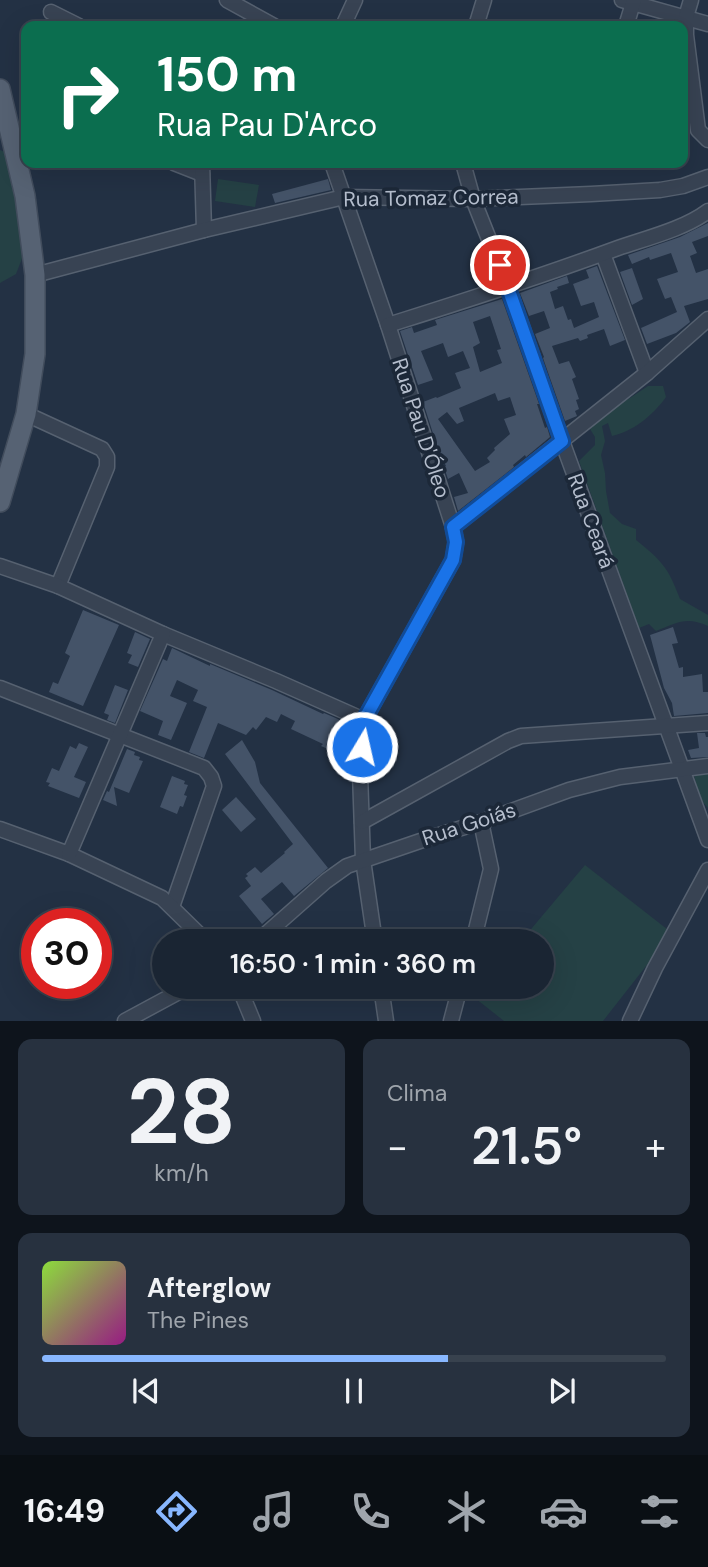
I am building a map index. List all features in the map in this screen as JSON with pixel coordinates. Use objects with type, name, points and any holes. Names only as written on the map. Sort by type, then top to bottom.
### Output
[{"type":"main road","points":[[0,89],[6,142],[25,196],[35,275],[35,354],[26,414],[5,466],[0,502]]},
{"type":"street","points":[[227,0],[265,21]]},
{"type":"street","points":[[345,21],[355,0]]},
{"type":"street","points":[[478,21],[484,0]]},
{"type":"street","points":[[686,21],[691,0]]},
{"type":"street","points":[[627,21],[629,1],[708,24]]},
{"type":"street","points":[[51,12],[69,21]]},
{"type":"street","points":[[688,45],[705,134],[688,129]]},
{"type":"street","points":[[202,168],[204,230]]},
{"type":"street","name":"Rua Pau D'Óleo","points":[[334,168],[388,326],[456,542],[453,560],[364,720]]},
{"type":"street","name":"Rua Ceará","points":[[464,168],[473,200],[508,287],[708,840]]},
{"type":"street","name":"Rua Tomaz Correa","points":[[35,275],[204,230],[344,197],[473,200],[660,190],[683,186],[708,177]]},
{"type":"street","points":[[388,326],[603,254],[683,225],[708,211]]},
{"type":"street","points":[[603,254],[647,373]]},
{"type":"street","points":[[453,527],[647,373],[708,319]]},
{"type":"street","points":[[26,414],[102,449],[107,457],[107,467],[58,586]]},
{"type":"street","points":[[0,566],[58,586],[364,720],[360,773],[363,860],[373,929]]},
{"type":"street","points":[[69,854],[163,634]]},
{"type":"street","points":[[0,688],[204,768],[214,786],[172,907]]},
{"type":"street","points":[[362,822],[508,741],[521,737],[708,723]]},
{"type":"street","name":"Rua Goiás","points":[[272,929],[338,872],[363,860],[594,783],[708,766]]},
{"type":"street","points":[[476,929],[491,869],[481,822]]},
{"type":"street","points":[[0,830],[69,854],[162,898],[194,929]]},
{"type":"street","points":[[631,1020],[655,968],[708,870]]},
{"type":"street","points":[[125,1021],[166,999]]},
{"type":"street","points":[[244,999],[253,1021]]},
{"type":"street","points":[[383,999],[386,1021]]},
{"type":"street","points":[[451,1021],[457,999]]},
{"type":"green space","points":[[0,150],[8,153],[25,251],[16,274],[0,283]]},
{"type":"green space","points":[[218,179],[259,185],[255,207],[215,201]]},
{"type":"green space","points":[[648,386],[663,386],[666,397],[649,416],[628,431],[612,436],[608,423],[602,426],[605,441],[601,455],[610,513],[622,524],[636,529],[636,540],[663,565],[680,599],[708,615],[708,626],[687,621],[656,631],[649,624],[639,628],[579,461],[595,445],[595,437],[590,429],[611,409]]},
{"type":"green space","points":[[708,769],[708,808],[700,799],[693,771]]},
{"type":"green space","points":[[585,865],[672,933],[603,1021],[504,1021],[476,999],[554,999],[554,929],[531,929]]},
{"type":"building","points":[[328,179],[331,190],[275,203],[272,194]]},
{"type":"building","points":[[708,223],[708,236],[692,242],[697,253],[690,256],[696,273],[708,269],[708,299],[684,306],[690,322],[676,333],[647,344],[641,328],[677,312],[671,297],[665,299],[657,279],[678,272],[671,253],[650,260],[649,257],[632,264],[628,255],[680,237]]},
{"type":"building","points":[[597,266],[625,340],[610,346],[604,329],[587,335],[588,338],[580,341],[578,338],[552,346],[559,364],[569,361],[576,377],[572,379],[579,399],[576,400],[579,409],[575,411],[577,416],[565,421],[535,334],[550,328],[544,311],[529,316],[520,293],[567,276],[569,283],[550,292],[555,309],[563,306],[574,328],[599,317],[594,302],[581,306],[573,284],[589,278],[586,270]]},
{"type":"building","points":[[632,268],[643,299],[632,305],[620,272]]},
{"type":"building","points":[[502,299],[550,437],[458,511],[454,497],[468,493],[459,473],[448,479],[444,467],[446,466],[423,402],[461,388],[455,373],[470,368],[463,351],[448,357],[443,343],[421,351],[433,380],[418,385],[400,331],[412,327],[414,333],[437,325],[435,320]],"holes":[[[490,316],[501,349],[497,350],[502,363],[480,372],[473,347],[480,343],[473,322]],[[495,393],[498,401],[510,397],[516,415],[504,419],[510,434],[494,448],[487,458],[490,462],[475,471],[438,419],[447,412],[457,424],[464,421],[459,408]]]},
{"type":"building","points":[[83,610],[119,625],[83,706],[49,692],[53,682],[58,684],[70,656],[65,653]]},
{"type":"building","points":[[673,627],[678,643],[672,644],[679,668],[683,667],[683,677],[702,674],[703,692],[708,692],[708,713],[674,716],[650,635]]},
{"type":"building","points":[[135,632],[150,639],[138,667],[128,663],[132,655],[127,653]]},
{"type":"building","points":[[172,648],[354,726],[350,774],[343,774],[344,756],[291,729],[295,721],[281,714],[277,722],[266,717],[256,730],[253,727],[246,735],[218,723],[204,758],[189,752],[207,707],[193,701],[198,690],[177,680],[170,696],[187,703],[171,740],[158,735],[163,721],[140,711],[163,659],[167,661]]},
{"type":"building","points":[[115,685],[128,690],[115,723],[107,720],[109,715],[104,713]]},
{"type":"building","points":[[697,733],[705,733],[708,737],[708,757],[691,758],[688,750],[699,748]]},
{"type":"building","points":[[242,740],[255,762],[260,783],[328,868],[294,896],[282,882],[261,899],[274,914],[262,924],[239,896],[251,886],[245,878],[248,876],[246,874],[255,867],[261,873],[293,844],[225,754]]},
{"type":"building","points":[[79,743],[88,747],[74,777],[86,782],[79,798],[48,786],[50,783],[46,782],[52,768],[59,771],[70,746],[76,749]]},
{"type":"building","points":[[127,749],[135,752],[134,755],[143,761],[129,793],[114,787],[117,806],[103,800]]},
{"type":"building","points":[[172,776],[188,785],[183,807],[180,806],[177,814],[160,807]]},
{"type":"building","points":[[236,797],[256,819],[241,832],[222,810]]},
{"type":"route","points":[[362,747],[364,720],[453,560],[456,550],[453,527],[562,441],[500,265]]}]
